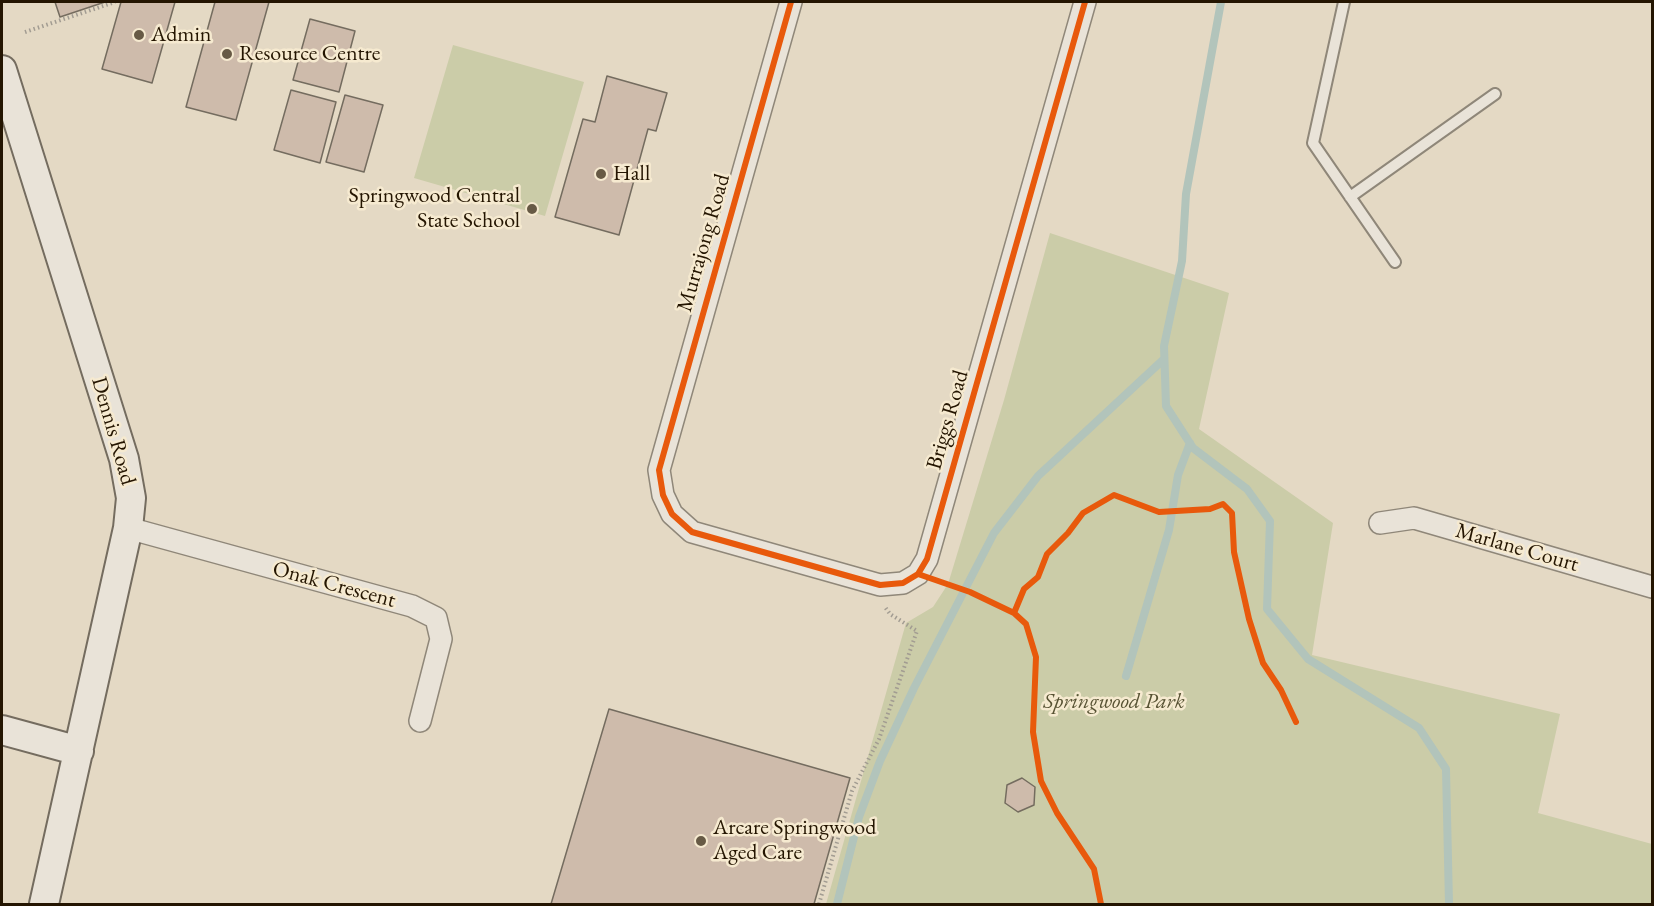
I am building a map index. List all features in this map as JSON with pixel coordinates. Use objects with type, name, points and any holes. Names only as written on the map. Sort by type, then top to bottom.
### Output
[{"type":"street","name":"Murrajong Road","points":[[663,495],[659,470],[791,2]]},
{"type":"street","name":"Briggs Road","points":[[663,495],[672,514],[692,532],[879,585],[903,583],[918,574],[927,559],[1085,2]]},
{"type":"street","name":"Dennis Road","points":[[2,69],[124,459],[131,498],[128,528],[44,904]]},
{"type":"street","name":"Marlane Court","points":[[1380,522],[1414,518],[1653,587]]},
{"type":"street","name":"Onak Crescent","points":[[128,528],[412,606],[436,618],[441,639],[420,721]]},
{"type":"street","points":[[2,730],[79,751]]},
{"type":"lane","points":[[1344,2],[1313,143],[1395,262]]},
{"type":"lane","points":[[1350,197],[1495,94]]},
{"type":"path","points":[[25,32],[115,2]]},
{"type":"path","points":[[819,904],[852,791],[879,739],[917,631],[890,614],[883,604]]},
{"type":"green space","points":[[453,45],[584,82],[545,216],[414,178]]},
{"type":"green space","name":"Springwood Park","points":[[1050,233],[1229,293],[1199,429],[1333,523],[1312,655],[1560,714],[1538,813],[1652,844],[1652,904],[826,904],[906,623],[933,607],[948,584],[1004,400]]},
{"type":"building","points":[[55,2],[105,2],[60,17]]},
{"type":"building","name":"Admin","points":[[121,2],[175,2],[152,83],[102,69]]},
{"type":"building","name":"Resource Centre","points":[[215,2],[269,2],[236,120],[186,107]]},
{"type":"building","points":[[310,19],[355,31],[339,92],[293,80]]},
{"type":"building","name":"Hall","points":[[607,76],[667,93],[656,131],[648,129],[619,235],[555,217],[583,119],[595,122]]},
{"type":"building","points":[[291,90],[336,102],[320,163],[274,150]]},
{"type":"building","points":[[345,95],[383,105],[364,172],[326,162]]},
{"type":"building","name":"Arcare Springwood Aged Care","points":[[609,709],[850,778],[814,904],[551,904]]},
{"type":"building","points":[[1022,778],[1035,787],[1034,805],[1018,812],[1005,803],[1007,785]]},
{"type":"waterway","points":[[1221,2],[1186,194],[1182,261],[1164,346],[1166,406],[1193,448],[1247,489],[1270,521],[1267,609],[1308,659],[1419,728],[1446,769],[1449,904]]},
{"type":"waterway","points":[[837,904],[859,817],[880,761],[914,688],[994,533],[1038,476],[1164,359]]},
{"type":"waterway","points":[[1126,676],[1169,530],[1178,475],[1190,443]]},
{"type":"cycle path","points":[[791,2],[659,470],[663,495],[672,514],[692,532],[880,585],[903,583],[918,574],[927,559],[1085,2]]},
{"type":"cycle path","points":[[1014,613],[1024,589],[1038,577],[1047,554],[1068,533],[1083,513],[1114,495],[1159,512],[1210,509],[1223,504],[1232,513],[1234,552],[1249,619],[1263,663],[1281,690],[1296,722]]},
{"type":"cycle path","points":[[918,574],[970,592],[1014,613],[1026,624],[1036,657],[1033,732],[1041,781],[1057,813],[1094,869],[1101,904]]},
{"type":"place","name":"Admin","points":[[139,35]]},
{"type":"place","name":"Resource Centre","points":[[227,54]]},
{"type":"place","name":"Hall","points":[[601,174]]},
{"type":"place","name":"Springwood Central State School","points":[[532,209]]},
{"type":"place","name":"Arcare Springwood Aged Care","points":[[701,841]]}]
